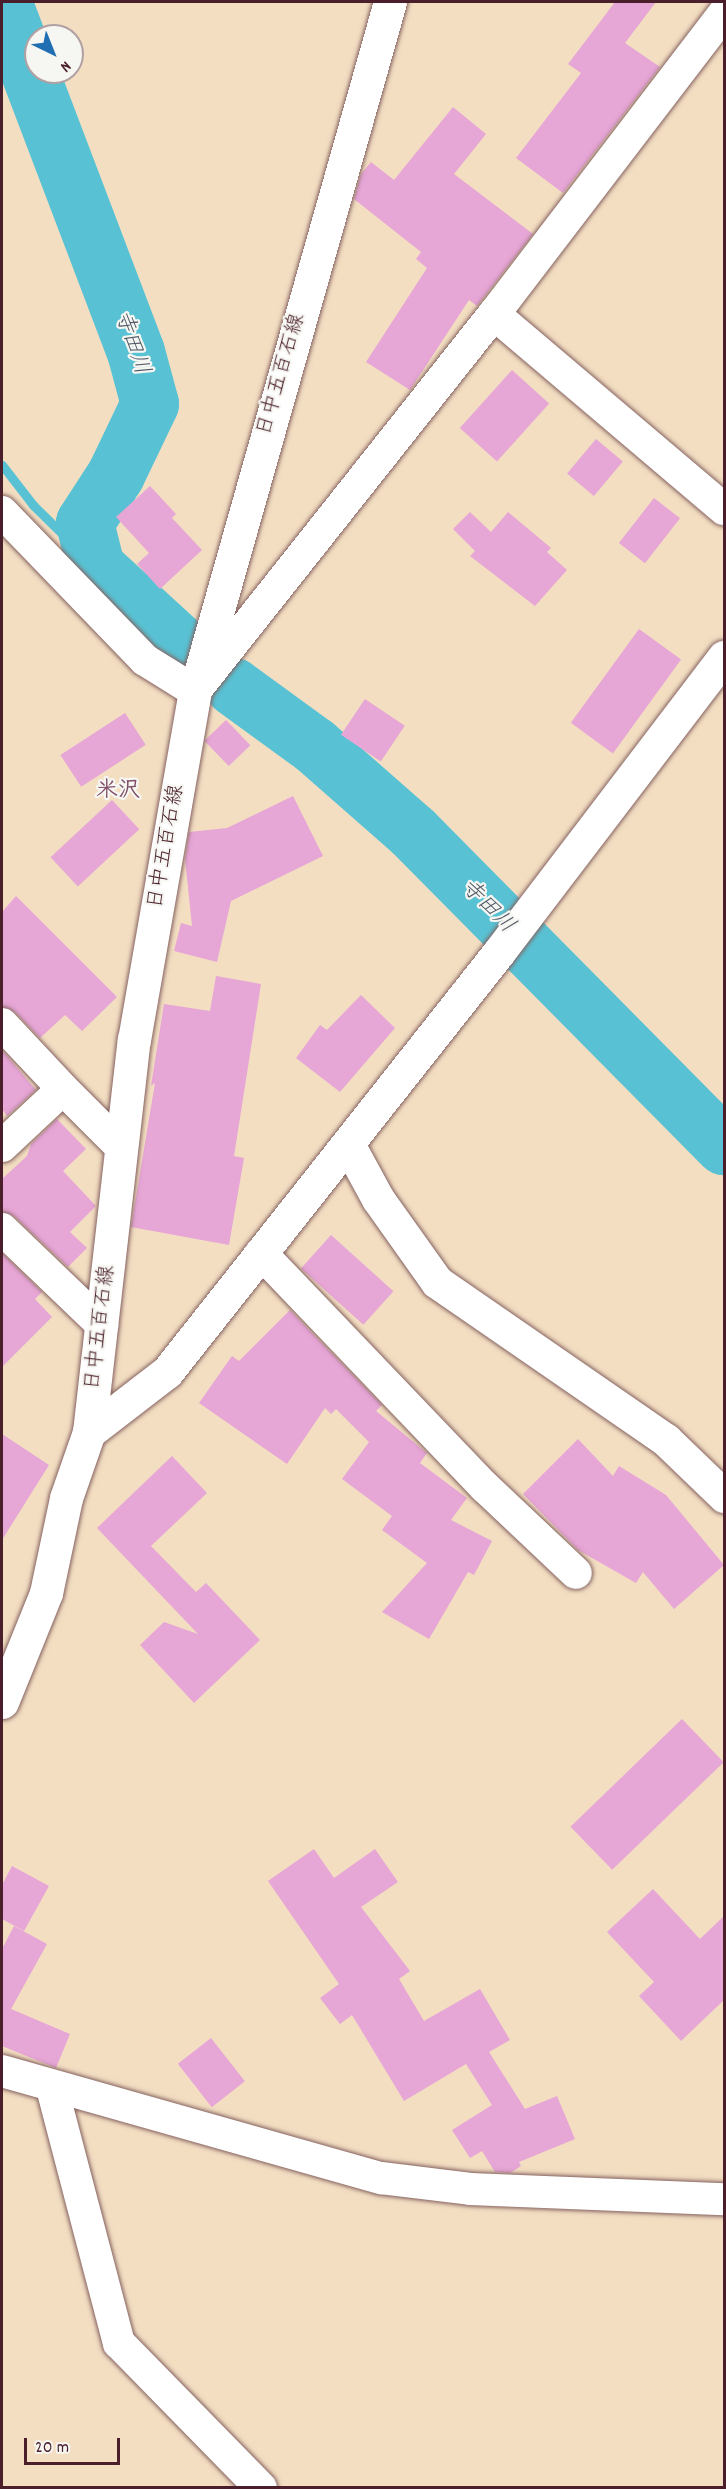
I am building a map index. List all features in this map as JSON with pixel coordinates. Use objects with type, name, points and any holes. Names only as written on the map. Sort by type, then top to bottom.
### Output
[{"type":"main road","name":"日中五百石線","points":[[2,1702],[46,1593],[66,1498],[89,1432],[134,1040],[195,692],[390,2]]},
{"type":"main road","points":[[89,1432],[167,1372],[499,952],[724,657]]},
{"type":"main road","points":[[348,1144],[378,1200],[437,1282],[666,1440],[724,1496]]},
{"type":"street","points":[[2,512],[145,660],[195,692],[494,314],[724,13]]},
{"type":"street","points":[[494,314],[724,509]]},
{"type":"street","points":[[2,1024],[122,1148]]},
{"type":"street","points":[[2,1146],[63,1089]]},
{"type":"street","points":[[2,1229],[102,1325]]},
{"type":"street","points":[[261,1253],[485,1488],[576,1573]]},
{"type":"street","points":[[2,2071],[52,2088],[94,2094],[381,2178],[470,2189],[724,2199]]},
{"type":"street","points":[[52,2088],[119,2343],[261,2487]]},
{"type":"building","points":[[615,2],[656,2],[625,43],[660,67],[563,193],[516,158],[581,73],[568,64]]},
{"type":"building","points":[[453,107],[486,134],[454,174],[533,234],[477,306],[469,300],[410,390],[366,362],[427,268],[416,259],[421,252],[354,199],[361,174],[371,162],[394,180]]},
{"type":"building","points":[[512,370],[549,403],[497,461],[460,428]]},
{"type":"building","points":[[596,439],[623,461],[594,496],[567,473]]},
{"type":"building","points":[[150,486],[176,514],[172,518],[202,550],[160,589],[137,564],[149,553],[116,517]]},
{"type":"building","points":[[654,498],[680,518],[645,563],[619,543]]},
{"type":"building","points":[[470,512],[491,532],[508,512],[551,548],[547,552],[567,570],[535,606],[470,556],[475,551],[453,529]]},
{"type":"building","points":[[639,629],[681,660],[613,753],[571,723]]},
{"type":"building","points":[[365,699],[405,726],[381,761],[341,735]]},
{"type":"building","points":[[125,713],[146,745],[81,787],[60,755]]},
{"type":"building","points":[[226,720],[250,745],[229,766],[204,741]]},
{"type":"building","points":[[293,796],[323,856],[231,901],[217,962],[174,951],[181,923],[192,926],[185,859],[189,832],[227,828]]},
{"type":"building","points":[[112,800],[139,829],[78,887],[51,857]]},
{"type":"building","points":[[16,896],[117,997],[82,1031],[65,1015],[40,1038],[15,1012],[2,1007],[2,912]]},
{"type":"building","points":[[216,976],[261,984],[234,1156],[244,1158],[229,1245],[131,1227],[155,1083],[151,1086],[164,1004],[210,1011]]},
{"type":"building","points":[[361,995],[395,1028],[340,1092],[296,1058],[320,1025],[327,1030]]},
{"type":"building","points":[[2,1050],[36,1090],[7,1116],[2,1109]]},
{"type":"building","points":[[57,1119],[86,1149],[63,1171],[96,1206],[70,1232],[87,1248],[68,1267],[14,1216],[2,1212],[2,1179],[27,1156],[31,1144]]},
{"type":"building","points":[[331,1235],[393,1291],[363,1325],[301,1268]]},
{"type":"building","points":[[2,1253],[42,1292],[35,1299],[52,1317],[2,1367]]},
{"type":"building","points":[[290,1310],[382,1405],[376,1411],[427,1453],[420,1463],[467,1498],[451,1520],[492,1541],[474,1575],[468,1572],[429,1639],[382,1612],[427,1563],[382,1530],[392,1516],[342,1479],[369,1442],[336,1409],[331,1414],[325,1408],[287,1464],[199,1403],[232,1356],[239,1361]]},
{"type":"building","points":[[2,1434],[49,1465],[2,1540]]},
{"type":"building","points":[[578,1439],[613,1476],[619,1466],[666,1495],[724,1565],[674,1609],[643,1572],[636,1583],[578,1550],[523,1494]]},
{"type":"building","points":[[172,1456],[207,1493],[151,1546],[196,1592],[206,1583],[260,1640],[194,1703],[140,1645],[164,1622],[198,1634],[97,1528]]},
{"type":"building","points":[[682,1719],[724,1762],[612,1870],[571,1827]]},
{"type":"building","points":[[314,1849],[334,1878],[375,1849],[398,1882],[361,1907],[410,1971],[399,1979],[424,2021],[480,1989],[510,2040],[489,2052],[525,2109],[557,2096],[575,2139],[519,2162],[521,2166],[510,2173],[495,2172],[482,2151],[470,2158],[452,2130],[492,2105],[466,2064],[404,2101],[352,2015],[340,2024],[320,1998],[339,1984],[268,1881]]},
{"type":"building","points":[[12,1866],[49,1886],[24,1931],[2,1919],[2,1885]]},
{"type":"building","points":[[653,1889],[700,1939],[724,1916],[724,2000],[681,2041],[639,1996],[654,1982],[607,1932]]},
{"type":"building","points":[[14,1926],[47,1944],[11,2009],[70,2034],[56,2068],[2,2046],[2,1949]]},
{"type":"building","points":[[211,2038],[245,2081],[212,2107],[178,2064]]},
{"type":"waterway","name":"寺田川","points":[[3,2],[136,352],[150,404],[116,475],[85,523],[96,567],[183,647]]},
{"type":"waterway","points":[[2,465],[33,505],[96,567]]},
{"type":"waterway","name":"寺田川","points":[[234,687],[315,746],[413,832],[724,1146]]},
{"type":"district","name":"米沢","points":[[118,792]]}]
